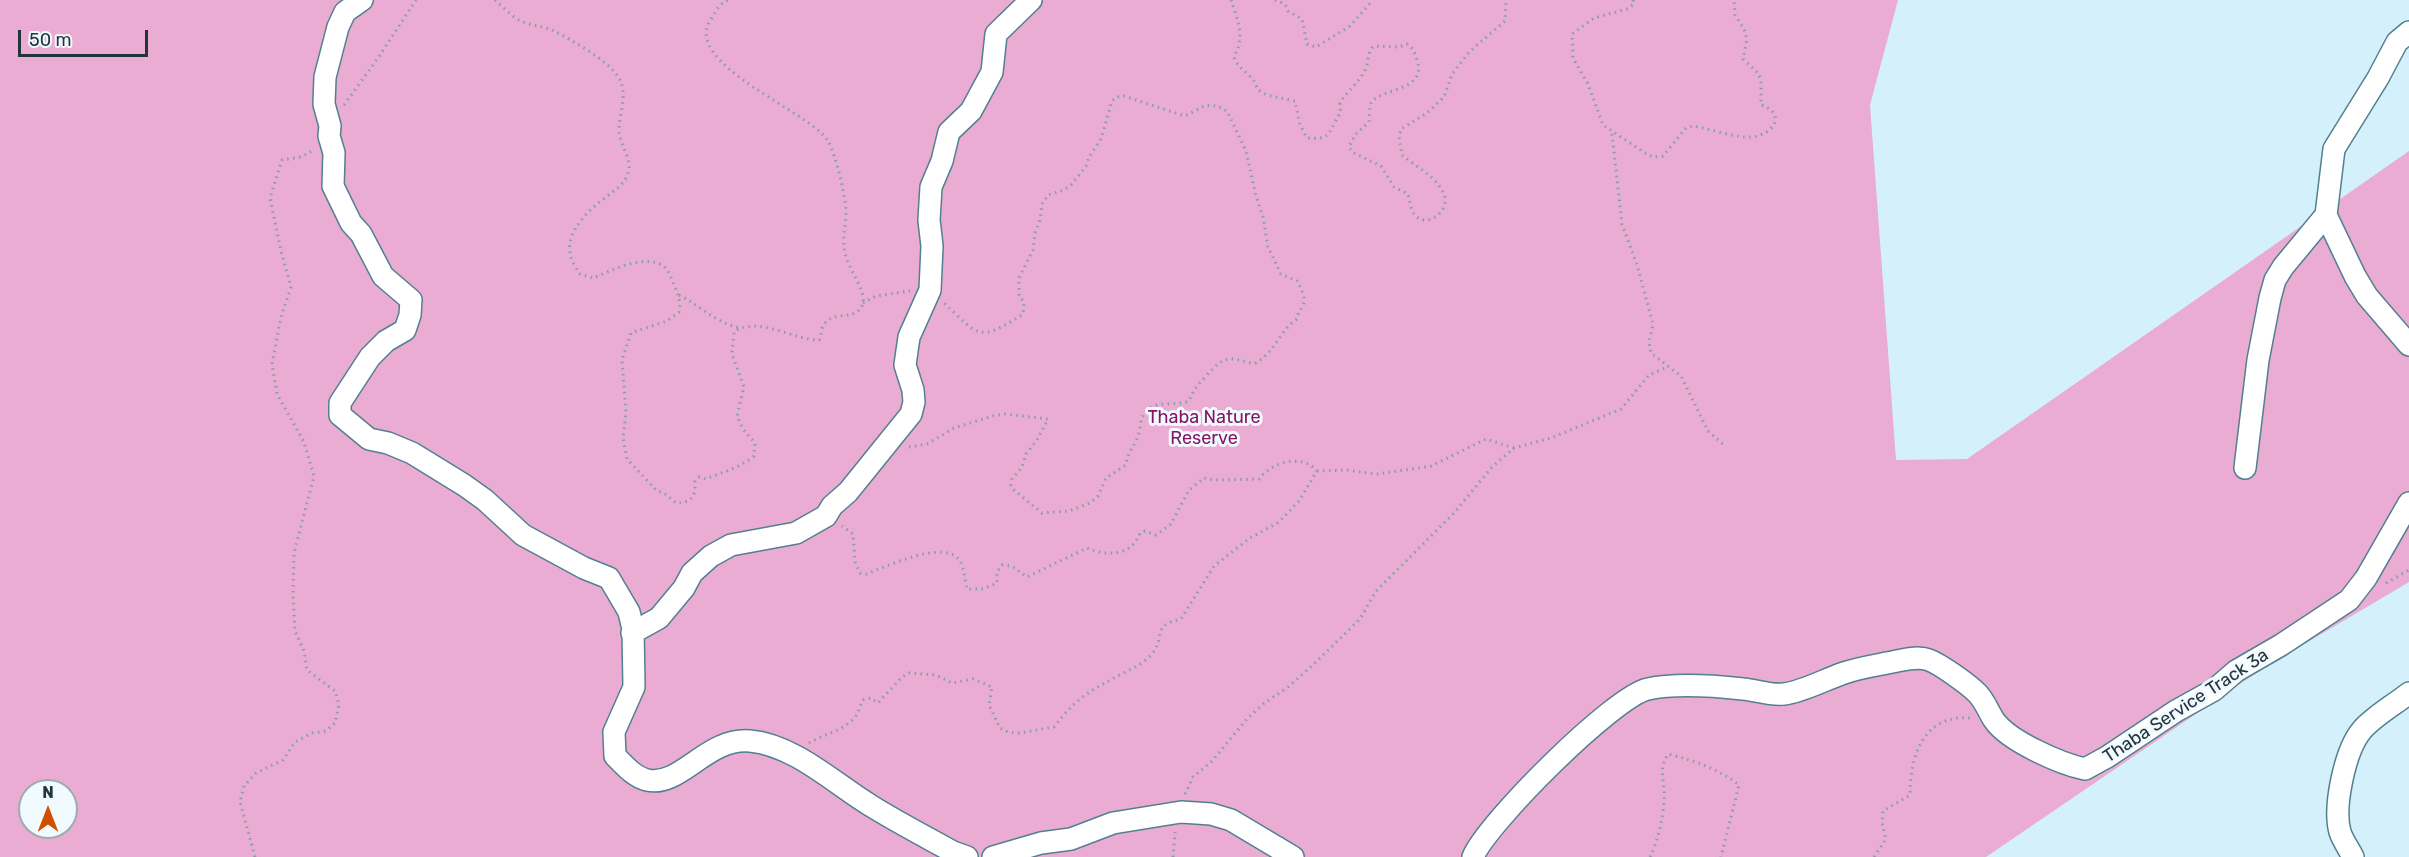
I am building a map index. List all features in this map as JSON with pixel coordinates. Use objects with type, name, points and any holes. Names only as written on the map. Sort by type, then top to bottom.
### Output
[{"type":"street","points":[[362,0],[345,12],[338,27],[325,77],[324,104],[330,126],[328,136],[334,153],[333,186],[351,223],[361,234],[383,276],[411,300],[410,315],[405,330],[386,341],[370,357],[340,403],[340,415],[369,439],[388,443],[412,453],[464,485],[485,500],[523,535],[584,568],[609,578],[629,612],[632,633],[634,687],[614,732],[615,756],[632,772],[646,780],[664,781],[701,756],[733,740],[752,741],[782,751],[827,774],[873,807],[953,852],[967,857]]},
{"type":"street","points":[[632,633],[659,618],[684,588],[693,573],[711,556],[731,545],[796,533],[826,516],[910,414],[914,402],[913,390],[905,365],[909,337],[930,290],[931,187],[942,161],[949,132],[971,111],[992,72],[996,34],[1031,0]]},
{"type":"street","points":[[2409,32],[2397,42],[2378,78],[2334,149],[2326,215],[2367,296],[2409,345]]},
{"type":"street","points":[[2245,468],[2258,360],[2270,298],[2283,267],[2326,215]]},
{"type":"street","name":"Thaba Service Track 3a","points":[[1473,857],[1480,843],[1501,816],[1573,744],[1612,710],[1641,691],[1661,687],[1721,687],[1782,694],[1865,667],[1926,658],[1978,694],[1993,720],[2005,731],[2034,749],[2085,769],[2108,757],[2176,711],[2214,690],[2236,671],[2282,645],[2349,600],[2366,578],[2409,503]]},
{"type":"street","points":[[2353,857],[2341,834],[2338,819],[2347,762],[2353,743],[2362,729],[2409,693]]},
{"type":"street","points":[[993,857],[1041,843],[1071,839],[1113,823],[1181,812],[1211,814],[1231,820],[1293,857]]},
{"type":"path","points":[[255,857],[240,802],[244,786],[256,772],[283,760],[296,742],[312,733],[326,731],[335,723],[339,705],[335,691],[307,670],[304,651],[296,631],[293,594],[294,554],[314,476],[303,442],[277,394],[273,364],[281,317],[291,287],[270,198],[282,160],[301,157],[317,148],[416,0]]},
{"type":"path","points":[[495,0],[522,22],[553,30],[601,60],[618,76],[623,86],[624,98],[619,137],[630,169],[627,178],[616,191],[590,210],[575,231],[569,251],[580,274],[593,278],[635,264],[653,262],[667,269],[678,294],[681,303],[675,317],[631,333],[622,360],[626,411],[623,438],[627,459],[657,491],[664,493],[676,503],[687,503],[692,500],[696,490],[695,481],[699,477],[706,479],[717,473],[734,469],[754,456],[755,443],[736,416],[744,387],[731,347],[734,332],[740,328]]},
{"type":"path","points":[[729,0],[719,6],[706,26],[704,34],[706,39],[719,60],[759,92],[815,128],[828,142],[842,185],[846,211],[843,237],[846,260],[861,286],[863,303]]},
{"type":"path","points":[[1231,0],[1241,30],[1239,48],[1234,56],[1235,62],[1256,80],[1257,90],[1267,95],[1295,101],[1300,125],[1307,138],[1320,138],[1331,133],[1341,112],[1340,102],[1360,78],[1366,67],[1369,50],[1374,46],[1398,47],[1407,44],[1411,47],[1419,65],[1410,84],[1380,96],[1371,103],[1369,122],[1356,134],[1349,147],[1352,152],[1381,166],[1394,187],[1408,194],[1413,212],[1417,217],[1425,220],[1439,216],[1444,209],[1444,194],[1433,179],[1402,155],[1398,137],[1401,129],[1427,114],[1444,97],[1452,74],[1469,52],[1505,21],[1506,0]]},
{"type":"path","points":[[1275,0],[1285,4],[1288,11],[1302,19],[1307,44],[1316,47],[1350,26],[1373,0]]},
{"type":"path","points":[[1633,0],[1634,4],[1627,9],[1604,14],[1572,34],[1573,58],[1588,84],[1603,125],[1653,157],[1663,156],[1686,128],[1692,126],[1741,138],[1762,135],[1776,122],[1775,114],[1770,108],[1761,105],[1759,74],[1743,59],[1747,39],[1735,15],[1734,0]]},
{"type":"path","points":[[678,294],[706,314],[729,325],[740,328],[765,328],[819,340],[822,327],[827,321],[840,316],[852,316],[863,303],[876,296],[930,290],[975,332],[986,333],[1023,314],[1024,302],[1017,289],[1019,278],[1033,250],[1042,204],[1048,195],[1064,189],[1080,174],[1101,139],[1112,101],[1124,96],[1185,116],[1204,106],[1211,105],[1223,108],[1228,113],[1246,151],[1263,217],[1268,247],[1281,274],[1298,280],[1304,298],[1304,304],[1298,312],[1297,319],[1290,323],[1269,354],[1254,364],[1227,359],[1216,364],[1196,386],[1189,400],[1181,405],[1152,407],[1147,411],[1140,421],[1136,440],[1127,455],[1126,465],[1106,478],[1098,496],[1080,508],[1042,513],[1011,485],[1012,479],[1022,467],[1026,454],[1048,419],[1005,414],[993,416],[954,428],[927,444],[880,453]]},
{"type":"path","points":[[1612,132],[1622,224],[1637,265],[1653,324],[1649,342],[1651,353],[1681,376],[1707,431],[1724,445]]},
{"type":"path","points":[[1173,857],[1175,832],[1184,794],[1193,777],[1212,761],[1263,704],[1288,687],[1360,619],[1376,591],[1454,513],[1492,467],[1514,448],[1551,438],[1621,409],[1649,375],[1667,367]]},
{"type":"path","points":[[1317,471],[1346,470],[1377,474],[1431,466],[1486,439],[1514,448]]},
{"type":"path","points":[[826,516],[830,521],[847,528],[854,534],[855,562],[860,573],[866,574],[908,558],[941,551],[952,553],[961,562],[967,589],[984,589],[996,583],[996,572],[1002,565],[1012,566],[1027,577],[1087,548],[1101,554],[1129,549],[1137,541],[1140,533],[1145,531],[1156,535],[1171,524],[1189,490],[1204,478],[1259,479],[1264,473],[1282,463],[1294,461],[1312,465],[1317,471]]},
{"type":"path","points":[[782,751],[830,735],[857,716],[863,700],[871,698],[878,703],[902,677],[909,673],[936,675],[952,683],[973,679],[992,687],[989,705],[1000,728],[1008,732],[1019,733],[1054,727],[1064,713],[1084,695],[1146,660],[1157,649],[1160,629],[1164,624],[1181,619],[1214,566],[1250,538],[1279,522],[1299,501],[1317,471]]},
{"type":"path","points":[[1874,857],[1886,839],[1882,823],[1883,811],[1910,795],[1910,770],[1918,746],[1939,723],[1962,717],[1993,720]]},
{"type":"path","points":[[1650,857],[1655,848],[1665,800],[1661,765],[1668,754],[1701,762],[1725,774],[1739,785],[1721,857]]},
{"type":"green space","name":"Thaba Nature Reserve","points":[[0,0],[1898,0],[1870,105],[1896,460],[1967,459],[2409,151],[2409,582],[2259,671],[1986,857],[0,857]]}]
